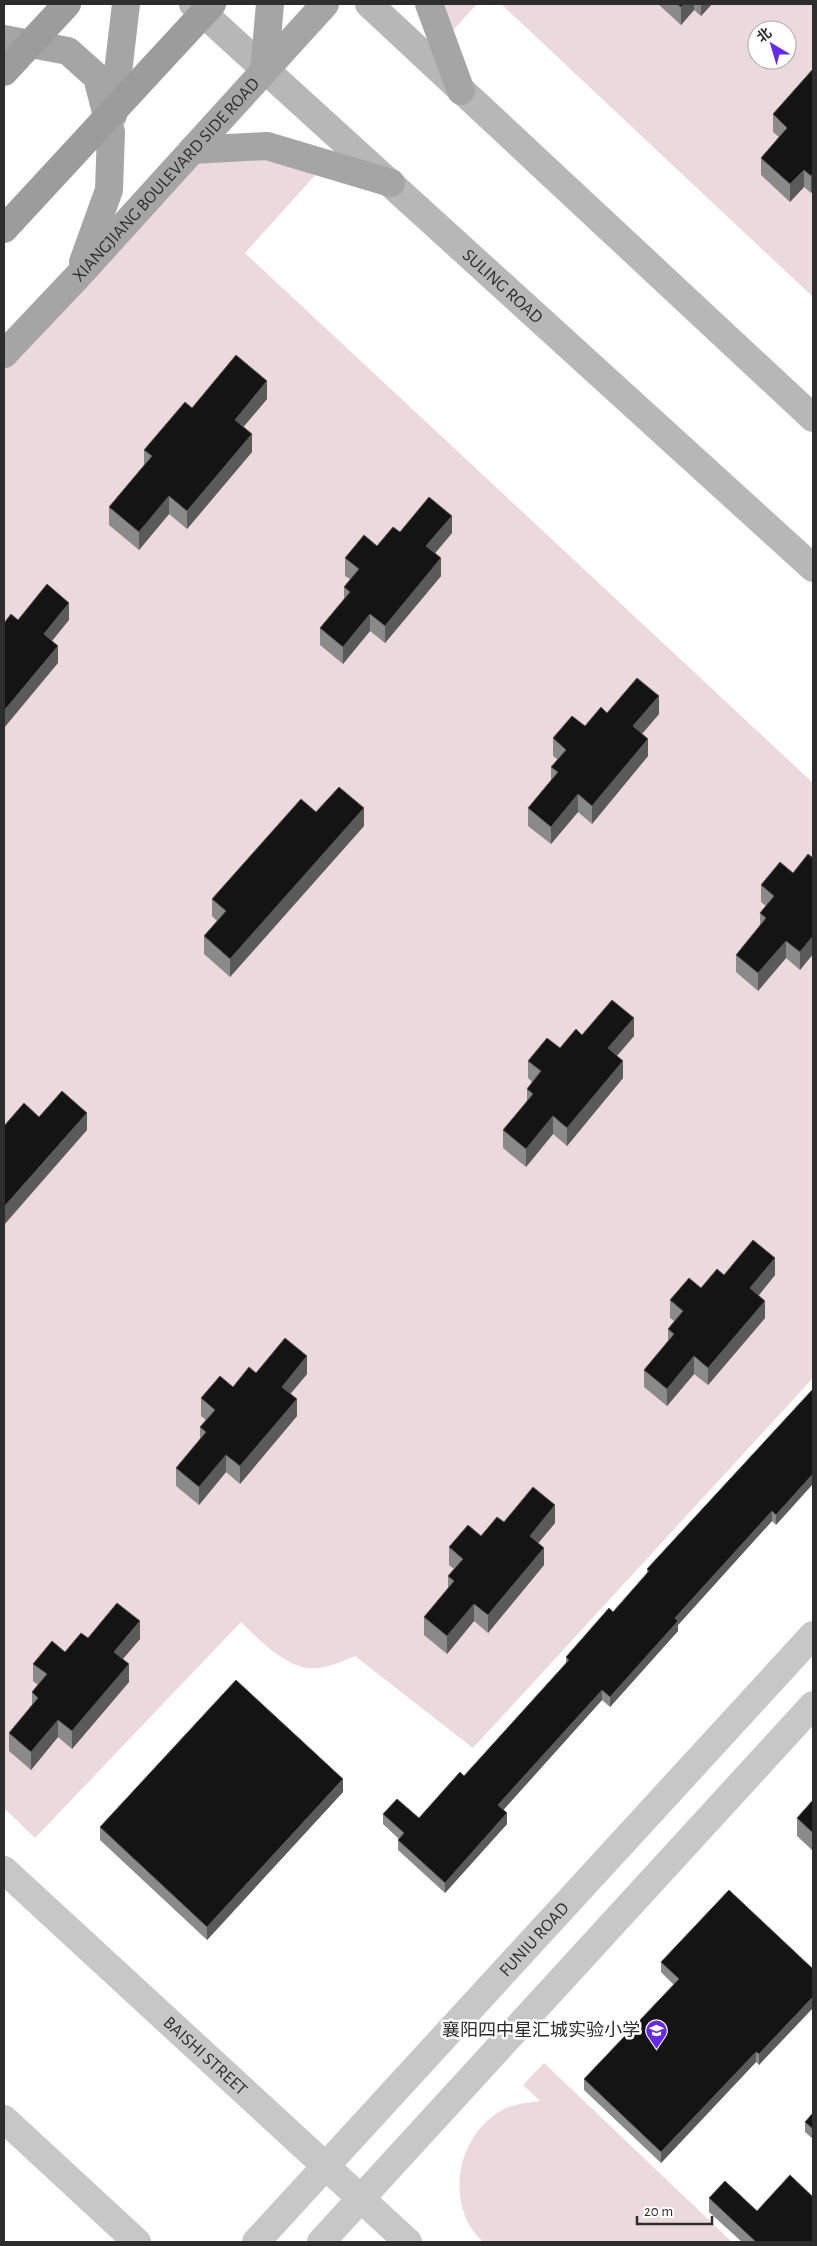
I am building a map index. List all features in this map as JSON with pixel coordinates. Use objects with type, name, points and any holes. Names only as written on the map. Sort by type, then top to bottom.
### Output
[{"type":"highway","points":[[4,72],[67,4]]},
{"type":"highway","points":[[4,229],[212,4]]},
{"type":"main road","points":[[78,276],[109,190],[111,132],[126,4]]},
{"type":"main road","name":"SULING ROAD","points":[[193,4],[264,71],[391,183],[813,568]]},
{"type":"main road","points":[[264,71],[270,4]]},
{"type":"main road","name":"XIANGJIANG BOULEVARD SIDE ROAD","points":[[4,354],[78,276],[325,4]]},
{"type":"main road","points":[[369,4],[813,418]]},
{"type":"main road","points":[[429,4],[461,91]]},
{"type":"main road","points":[[4,39],[68,51],[90,70],[97,77],[111,132]]},
{"type":"main road","points":[[192,150],[267,146],[391,183]]},
{"type":"street","name":"FUNIU ROAD","points":[[256,2242],[813,1635]]},
{"type":"street","points":[[321,2242],[813,1705]]},
{"type":"street","name":"BAISHI STREET","points":[[4,1870],[408,2242]]},
{"type":"street","points":[[4,2119],[137,2242]]},
{"type":"shaded area","points":[[429,4],[477,4],[443,41]]},
{"type":"shaded area","points":[[501,4],[813,4],[813,297]]},
{"type":"shaded area","points":[[192,150],[326,163],[245,253],[813,783],[813,1378],[473,1748],[355,1656],[319,1668],[298,1666],[271,1650],[241,1622],[35,1838],[4,1808],[4,354]]},
{"type":"shaded area","points":[[544,2063],[732,2242],[483,2242],[471,2227],[463,2211],[460,2193],[460,2174],[465,2156],[473,2139],[484,2124],[499,2112],[524,2103],[540,2101],[523,2085]]},
{"type":"building","points":[[813,69],[813,173],[811,176],[804,170],[790,184],[761,158],[787,128],[773,114]]},
{"type":"building","points":[[236,355],[267,381],[235,420],[252,434],[187,511],[169,496],[139,532],[109,507],[152,456],[144,450],[185,402],[192,408]]},
{"type":"building","points":[[429,497],[452,516],[426,546],[441,558],[385,626],[370,614],[343,647],[320,628],[350,592],[344,587],[359,569],[345,558],[364,535],[377,546],[393,527],[400,532]]},
{"type":"building","points":[[47,584],[69,603],[44,634],[58,646],[4,711],[4,623],[11,614],[18,620]]},
{"type":"building","points":[[637,678],[659,696],[633,726],[648,739],[592,806],[578,794],[551,827],[528,808],[558,772],[551,767],[566,750],[553,738],[572,716],[585,726],[601,707],[607,713]]},
{"type":"building","points":[[339,787],[364,808],[230,959],[204,936],[226,911],[212,899],[301,799],[316,812]]},
{"type":"building","points":[[808,854],[813,858],[813,936],[800,952],[786,941],[758,973],[736,955],[766,918],[760,913],[774,896],[761,885],[780,862],[793,873]]},
{"type":"building","points":[[612,1000],[634,1018],[608,1048],[623,1061],[567,1128],[553,1116],[526,1149],[503,1130],[533,1094],[527,1089],[541,1071],[528,1061],[547,1038],[560,1048],[576,1029],[582,1035]]},
{"type":"building","points":[[62,1091],[87,1113],[4,1207],[4,1126],[24,1103],[39,1117]]},
{"type":"building","points":[[753,1240],[775,1258],[750,1288],[765,1301],[708,1368],[694,1356],[667,1389],[644,1370],[674,1334],[668,1329],[683,1311],[670,1300],[689,1278],[701,1288],[717,1269],[724,1275]]},
{"type":"building","points":[[285,1338],[307,1356],[282,1387],[297,1399],[240,1466],[226,1455],[199,1487],[176,1468],[206,1432],[200,1427],[215,1410],[201,1398],[220,1376],[233,1387],[249,1367],[256,1373]]},
{"type":"building","points":[[813,1389],[813,1474],[776,1515],[772,1511],[675,1618],[678,1621],[610,1697],[602,1690],[498,1805],[507,1813],[445,1883],[398,1840],[404,1833],[383,1814],[397,1799],[419,1818],[460,1772],[464,1776],[569,1660],[566,1657],[609,1608],[613,1612],[649,1571],[647,1569]]},
{"type":"building","points":[[533,1487],[555,1505],[530,1536],[544,1548],[488,1615],[474,1604],[447,1636],[424,1617],[454,1581],[448,1576],[463,1559],[449,1547],[468,1525],[481,1536],[497,1517],[504,1522]]},
{"type":"building","points":[[117,1603],[140,1621],[114,1652],[129,1664],[72,1731],[58,1720],[31,1752],[9,1733],[38,1698],[32,1692],[47,1674],[33,1664],[52,1641],[65,1652],[81,1633],[88,1638]]},
{"type":"building","points":[[236,1680],[343,1779],[207,1927],[100,1827]]},
{"type":"building","points":[[813,1800],[813,1833],[797,1818]]},
{"type":"building","points":[[729,1890],[813,1969],[813,1997],[759,2054],[756,2052],[661,2152],[584,2079],[679,1979],[661,1962]]},
{"type":"building","points":[[813,2113],[813,2129],[805,2122]]},
{"type":"building","points":[[790,2175],[813,2197],[813,2242],[756,2242],[709,2198],[725,2181],[757,2211]]},
{"type":"place","name":"襄阳四中星汇城实验小学","points":[[656,2049]]}]
